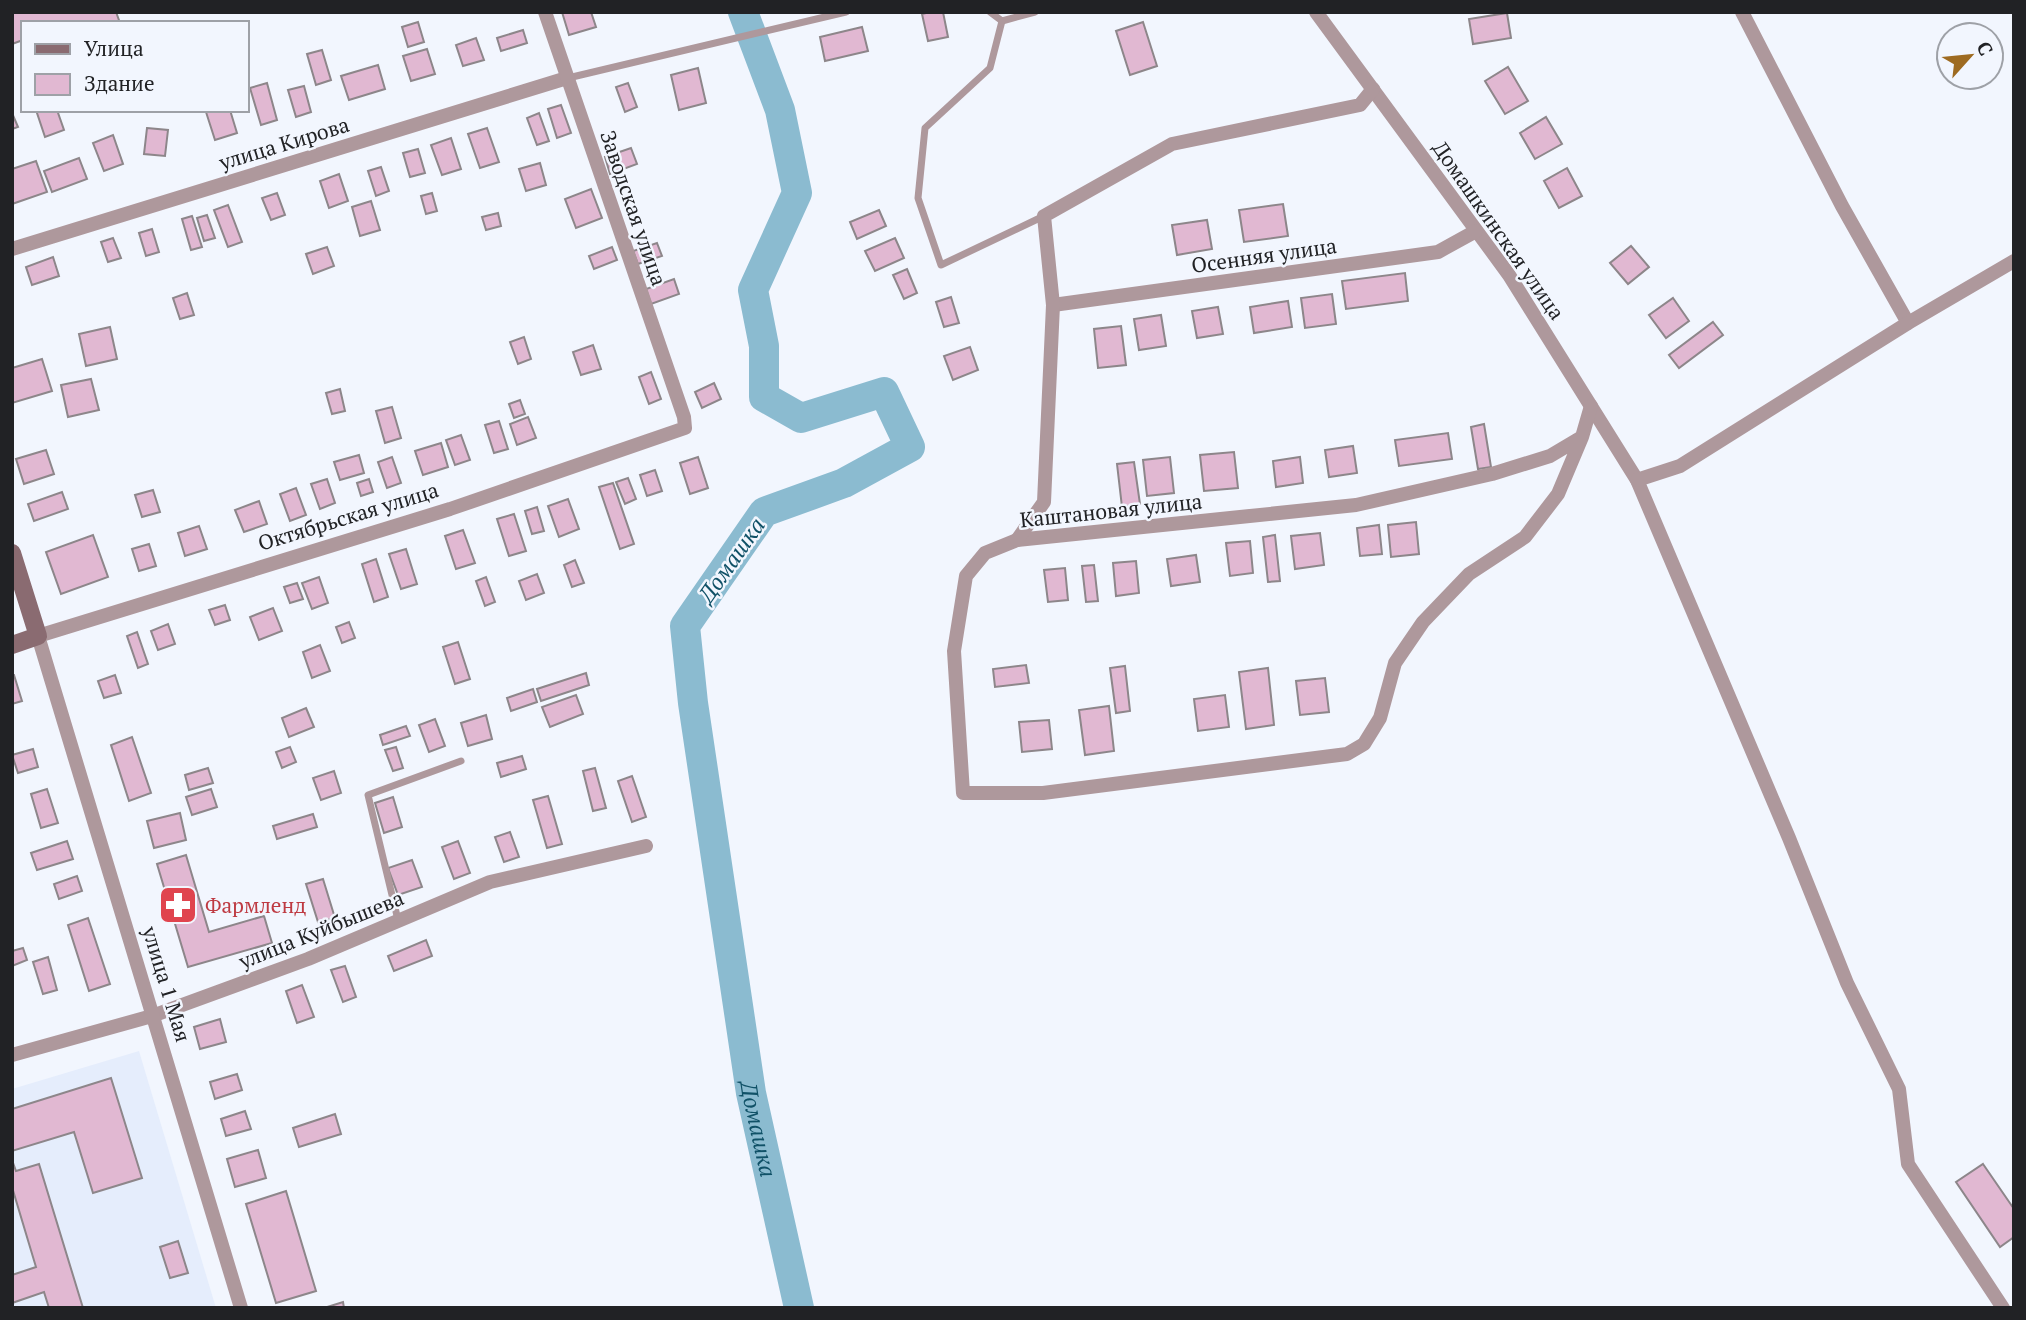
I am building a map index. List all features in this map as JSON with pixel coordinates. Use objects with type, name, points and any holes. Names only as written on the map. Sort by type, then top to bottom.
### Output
[{"type":"main road","name":"улица 1 Мая","points":[[12,553],[38,636]]},
{"type":"main road","name":"Октябрьская улица","points":[[12,645],[38,636]]},
{"type":"street","name":"Заводская улица","points":[[545,12],[684,417]]},
{"type":"street","name":"Домашкинская улица","points":[[1316,12],[1509,275],[1637,480],[1789,838],[1847,983],[1899,1089],[1908,1164],[2003,1308]]},
{"type":"street","points":[[1742,12],[1842,206],[1908,323]]},
{"type":"street","name":"улица Кирова","points":[[12,249],[567,78]]},
{"type":"street","points":[[1017,540],[1044,502],[1053,305],[1044,216],[1172,145],[1360,105],[1373,89]]},
{"type":"street","name":"Осенняя улица","points":[[1053,305],[1438,252],[1476,231]]},
{"type":"street","points":[[1637,480],[1680,466],[1908,323],[2014,261]]},
{"type":"street","points":[[1582,437],[1591,406]]},
{"type":"street","name":"Октябрьская улица","points":[[38,636],[463,504],[685,428],[684,417]]},
{"type":"street","name":"Каштановая улица","points":[[1582,437],[1558,494],[1525,537],[1469,574],[1423,622],[1395,663],[1380,718],[1364,744],[1347,754],[1043,793],[963,793],[954,651],[966,576],[985,553],[1017,540],[1356,505],[1515,467],[1550,456],[1582,437]]},
{"type":"street","name":"улица 1 Мая","points":[[38,636],[241,1308]]},
{"type":"street","name":"улица Куйбышева","points":[[12,1055],[152,1016],[308,959],[490,882],[646,846]]},
{"type":"lane","points":[[567,78],[846,12]]},
{"type":"lane","points":[[990,12],[1002,21]]},
{"type":"lane","points":[[1002,21],[1035,12]]},
{"type":"lane","points":[[1002,21],[990,68],[925,128],[918,198],[941,265],[1044,216]]},
{"type":"lane","points":[[398,921],[368,795],[461,761]]},
{"type":"shaded area","points":[[139,1051],[216,1308],[12,1308],[12,1089]]},
{"type":"building","points":[[12,12],[116,12],[119,21],[21,21],[21,41],[12,44]]},
{"type":"building","points":[[562,12],[591,12],[596,27],[569,35]]},
{"type":"building","points":[[943,12],[948,37],[928,41],[922,14]]},
{"type":"building","points":[[1507,13],[1511,38],[1473,44],[1469,19]]},
{"type":"building","points":[[418,22],[424,42],[408,47],[402,27]]},
{"type":"building","points":[[1143,22],[1157,66],[1130,75],[1116,31]]},
{"type":"building","points":[[862,27],[868,51],[825,61],[820,37]]},
{"type":"building","points":[[523,30],[527,43],[501,51],[497,38]]},
{"type":"building","points":[[476,38],[484,60],[463,66],[456,45]]},
{"type":"building","points":[[427,49],[435,74],[411,81],[403,56]]},
{"type":"building","points":[[322,50],[331,80],[316,85],[307,54]]},
{"type":"building","points":[[378,65],[385,89],[349,100],[341,76]]},
{"type":"building","points":[[1508,67],[1528,101],[1505,114],[1485,81]]},
{"type":"building","points":[[698,68],[706,103],[679,110],[671,75]]},
{"type":"building","points":[[267,83],[277,120],[261,125],[250,88]]},
{"type":"building","points":[[628,83],[637,107],[625,112],[616,87]]},
{"type":"building","points":[[304,86],[311,112],[296,117],[288,90]]},
{"type":"building","points":[[561,105],[571,133],[557,138],[548,109]]},
{"type":"building","points":[[37,112],[58,112],[64,130],[45,137]]},
{"type":"building","points":[[206,112],[231,112],[237,133],[215,140]]},
{"type":"building","points":[[12,113],[18,127],[12,129]]},
{"type":"building","points":[[539,113],[549,141],[537,145],[527,118]]},
{"type":"building","points":[[1546,117],[1562,144],[1535,159],[1520,133]]},
{"type":"building","points":[[147,128],[168,130],[165,156],[144,154]]},
{"type":"building","points":[[487,128],[499,162],[480,168],[468,134]]},
{"type":"building","points":[[113,135],[123,164],[104,171],[93,143]]},
{"type":"building","points":[[451,138],[461,169],[442,175],[431,145]]},
{"type":"building","points":[[631,148],[637,164],[610,174],[605,157]]},
{"type":"building","points":[[418,149],[425,173],[410,177],[403,153]]},
{"type":"building","points":[[79,158],[87,179],[52,192],[44,171]]},
{"type":"building","points":[[36,161],[47,192],[12,204],[12,169]]},
{"type":"building","points":[[540,163],[546,185],[526,191],[519,169]]},
{"type":"building","points":[[381,167],[389,191],[376,196],[368,171]]},
{"type":"building","points":[[1567,168],[1582,196],[1559,208],[1544,181]]},
{"type":"building","points":[[339,174],[348,201],[329,208],[320,181]]},
{"type":"building","points":[[591,189],[602,218],[576,228],[565,199]]},
{"type":"building","points":[[277,193],[285,215],[271,220],[262,198]]},
{"type":"building","points":[[432,193],[437,211],[426,214],[421,196]]},
{"type":"building","points":[[371,201],[380,230],[360,236],[352,207]]},
{"type":"building","points":[[1283,204],[1288,236],[1244,242],[1239,210]]},
{"type":"building","points":[[228,205],[242,242],[228,247],[214,210]]},
{"type":"building","points":[[879,210],[886,226],[857,239],[850,222]]},
{"type":"building","points":[[498,213],[501,226],[486,230],[482,217]]},
{"type":"building","points":[[207,215],[215,238],[204,241],[197,218]]},
{"type":"building","points":[[192,216],[202,247],[191,250],[182,219]]},
{"type":"building","points":[[1207,220],[1212,249],[1177,255],[1172,225]]},
{"type":"building","points":[[152,229],[159,252],[146,256],[139,233]]},
{"type":"building","points":[[113,238],[121,258],[108,262],[101,242]]},
{"type":"building","points":[[895,238],[904,258],[875,271],[865,251]]},
{"type":"building","points":[[657,243],[662,256],[638,264],[633,251]]},
{"type":"building","points":[[1631,246],[1649,267],[1628,284],[1610,263]]},
{"type":"building","points":[[327,247],[334,266],[313,274],[306,254]]},
{"type":"building","points":[[612,247],[617,260],[594,269],[589,256]]},
{"type":"building","points":[[53,257],[59,276],[32,285],[26,267]]},
{"type":"building","points":[[907,269],[917,293],[904,299],[893,275]]},
{"type":"building","points":[[1405,273],[1408,301],[1346,309],[1342,281]]},
{"type":"building","points":[[674,279],[679,294],[651,304],[646,289]]},
{"type":"building","points":[[187,293],[194,315],[180,319],[173,298]]},
{"type":"building","points":[[1332,294],[1336,324],[1305,328],[1301,298]]},
{"type":"building","points":[[951,297],[959,323],[944,327],[936,302]]},
{"type":"building","points":[[1673,298],[1689,321],[1666,338],[1649,315]]},
{"type":"building","points":[[1288,301],[1292,327],[1254,333],[1250,307]]},
{"type":"building","points":[[1218,307],[1223,334],[1197,338],[1192,311]]},
{"type":"building","points":[[1161,315],[1166,346],[1139,350],[1134,319]]},
{"type":"building","points":[[1713,322],[1723,335],[1679,368],[1669,355]]},
{"type":"building","points":[[1121,326],[1126,365],[1098,368],[1094,329]]},
{"type":"building","points":[[110,327],[117,359],[86,366],[79,334]]},
{"type":"building","points":[[524,337],[531,359],[518,364],[510,342]]},
{"type":"building","points":[[593,345],[601,369],[581,375],[573,352]]},
{"type":"building","points":[[970,347],[978,370],[953,380],[944,356]]},
{"type":"building","points":[[42,359],[52,391],[12,403],[12,368]]},
{"type":"building","points":[[651,372],[661,399],[649,404],[639,377]]},
{"type":"building","points":[[91,379],[99,410],[68,417],[61,385]]},
{"type":"building","points":[[714,383],[721,399],[702,408],[695,392]]},
{"type":"building","points":[[340,389],[345,411],[332,414],[326,393]]},
{"type":"building","points":[[520,400],[525,414],[514,418],[509,404]]},
{"type":"building","points":[[392,407],[401,438],[385,443],[376,411]]},
{"type":"building","points":[[528,417],[536,438],[517,445],[510,424]]},
{"type":"building","points":[[499,421],[508,449],[494,453],[485,425]]},
{"type":"building","points":[[1484,424],[1491,467],[1478,469],[1471,427]]},
{"type":"building","points":[[1448,433],[1452,459],[1399,466],[1395,440]]},
{"type":"building","points":[[461,435],[470,460],[455,465],[446,440]]},
{"type":"building","points":[[441,443],[448,467],[423,475],[415,451]]},
{"type":"building","points":[[1353,446],[1357,473],[1329,477],[1325,450]]},
{"type":"building","points":[[46,450],[54,474],[24,484],[16,459]]},
{"type":"building","points":[[1234,452],[1238,488],[1204,491],[1200,455]]},
{"type":"building","points":[[359,455],[364,473],[340,480],[334,462]]},
{"type":"building","points":[[392,457],[401,483],[387,488],[378,462]]},
{"type":"building","points":[[698,457],[708,488],[690,494],[680,463]]},
{"type":"building","points":[[1170,457],[1174,493],[1147,496],[1143,460]]},
{"type":"building","points":[[1300,457],[1303,483],[1276,487],[1273,461]]},
{"type":"building","points":[[1134,462],[1140,504],[1122,507],[1117,464]]},
{"type":"building","points":[[655,470],[662,491],[647,496],[640,475]]},
{"type":"building","points":[[628,478],[636,499],[625,504],[616,482]]},
{"type":"building","points":[[327,479],[335,503],[320,509],[311,484]]},
{"type":"building","points":[[369,479],[373,492],[361,496],[357,483]]},
{"type":"building","points":[[613,483],[634,544],[620,549],[599,487]]},
{"type":"building","points":[[296,488],[306,515],[290,521],[280,494]]},
{"type":"building","points":[[153,490],[160,512],[142,517],[135,495]]},
{"type":"building","points":[[62,492],[68,509],[34,521],[28,504]]},
{"type":"building","points":[[568,499],[579,529],[559,537],[548,506]]},
{"type":"building","points":[[259,501],[267,524],[244,532],[235,510]]},
{"type":"building","points":[[537,507],[544,531],[532,534],[525,511]]},
{"type":"building","points":[[514,514],[526,551],[509,556],[497,519]]},
{"type":"building","points":[[1416,522],[1419,554],[1391,557],[1388,525]]},
{"type":"building","points":[[1379,525],[1382,554],[1360,556],[1357,528]]},
{"type":"building","points":[[199,526],[207,549],[185,556],[178,533]]},
{"type":"building","points":[[463,530],[475,563],[456,569],[445,536]]},
{"type":"building","points":[[1320,533],[1324,565],[1295,569],[1291,536]]},
{"type":"building","points":[[93,535],[108,577],[61,594],[46,552]]},
{"type":"building","points":[[1275,535],[1280,581],[1268,582],[1263,537]]},
{"type":"building","points":[[1250,541],[1253,573],[1230,576],[1226,543]]},
{"type":"building","points":[[149,544],[156,566],[139,571],[132,549]]},
{"type":"building","points":[[406,549],[417,584],[401,589],[389,554]]},
{"type":"building","points":[[1196,555],[1200,582],[1171,586],[1167,559]]},
{"type":"building","points":[[376,559],[388,597],[374,602],[362,564]]},
{"type":"building","points":[[575,560],[584,583],[572,587],[564,565]]},
{"type":"building","points":[[1136,561],[1139,593],[1116,596],[1113,563]]},
{"type":"building","points":[[1094,565],[1098,601],[1086,602],[1082,566]]},
{"type":"building","points":[[1065,568],[1068,600],[1048,602],[1044,570]]},
{"type":"building","points":[[537,574],[544,593],[526,600],[519,581]]},
{"type":"building","points":[[319,577],[328,603],[312,609],[302,583]]},
{"type":"building","points":[[486,577],[495,602],[485,606],[476,581]]},
{"type":"building","points":[[297,583],[303,599],[290,603],[284,587]]},
{"type":"building","points":[[225,605],[230,620],[215,625],[209,610]]},
{"type":"building","points":[[273,608],[282,631],[259,640],[250,617]]},
{"type":"building","points":[[349,622],[355,638],[342,643],[336,627]]},
{"type":"building","points":[[168,624],[175,644],[158,650],[151,631]]},
{"type":"building","points":[[137,632],[148,664],[138,668],[127,636]]},
{"type":"building","points":[[458,642],[470,679],[455,684],[443,647]]},
{"type":"building","points":[[320,645],[330,671],[312,678],[303,652]]},
{"type":"building","points":[[1026,665],[1029,683],[995,687],[993,669]]},
{"type":"building","points":[[1125,666],[1130,711],[1116,713],[1110,668]]},
{"type":"building","points":[[1268,668],[1274,725],[1246,729],[1239,672]]},
{"type":"building","points":[[586,673],[589,685],[541,701],[537,689]]},
{"type":"building","points":[[12,675],[22,701],[12,704]]},
{"type":"building","points":[[115,675],[121,693],[104,698],[98,681]]},
{"type":"building","points":[[1325,678],[1329,712],[1300,715],[1296,681]]},
{"type":"building","points":[[533,689],[537,702],[511,711],[507,698]]},
{"type":"building","points":[[576,695],[583,714],[550,727],[542,707]]},
{"type":"building","points":[[1225,695],[1229,727],[1198,731],[1194,699]]},
{"type":"building","points":[[1109,706],[1114,751],[1085,755],[1079,710]]},
{"type":"building","points":[[306,708],[314,727],[289,737],[282,718]]},
{"type":"building","points":[[486,715],[492,739],[468,746],[461,723]]},
{"type":"building","points":[[435,719],[445,746],[429,752],[419,725]]},
{"type":"building","points":[[1049,720],[1052,749],[1022,752],[1019,722]]},
{"type":"building","points":[[406,726],[410,736],[383,745],[380,735]]},
{"type":"building","points":[[132,737],[151,793],[129,801],[111,745]]},
{"type":"building","points":[[290,747],[296,762],[282,768],[276,752]]},
{"type":"building","points":[[396,747],[403,768],[393,771],[385,750]]},
{"type":"building","points":[[33,749],[38,767],[18,773],[12,755]]},
{"type":"building","points":[[522,756],[526,769],[501,777],[497,763]]},
{"type":"building","points":[[208,768],[213,783],[189,790],[185,775]]},
{"type":"building","points":[[595,768],[606,808],[593,811],[583,771]]},
{"type":"building","points":[[334,771],[341,793],[321,800],[313,778]]},
{"type":"building","points":[[632,776],[646,817],[632,822],[618,781]]},
{"type":"building","points":[[47,789],[58,823],[41,828],[31,794]]},
{"type":"building","points":[[211,789],[217,807],[192,815],[186,797]]},
{"type":"building","points":[[548,796],[562,844],[547,848],[533,800]]},
{"type":"building","points":[[393,797],[402,827],[384,833],[375,803]]},
{"type":"building","points":[[180,813],[186,840],[154,848],[147,821]]},
{"type":"building","points":[[313,814],[317,827],[277,839],[273,826]]},
{"type":"building","points":[[510,832],[519,857],[504,862],[495,837]]},
{"type":"building","points":[[67,841],[73,859],[37,870],[31,853]]},
{"type":"building","points":[[458,841],[470,873],[454,879],[442,847]]},
{"type":"building","points":[[186,855],[209,932],[264,916],[272,943],[188,967],[157,864]]},
{"type":"building","points":[[412,860],[422,887],[398,895],[388,868]]},
{"type":"building","points":[[77,876],[82,891],[59,899],[54,884]]},
{"type":"building","points":[[323,879],[335,918],[318,922],[306,884]]},
{"type":"building","points":[[88,918],[110,984],[89,991],[68,925]]},
{"type":"building","points":[[426,940],[432,956],[394,971],[388,956]]},
{"type":"building","points":[[23,948],[27,960],[12,966],[12,951]]},
{"type":"building","points":[[48,957],[57,990],[43,994],[33,962]]},
{"type":"building","points":[[345,966],[356,997],[343,1002],[331,970]]},
{"type":"building","points":[[302,985],[314,1017],[297,1023],[286,991]]},
{"type":"building","points":[[220,1019],[226,1042],[200,1049],[194,1027]]},
{"type":"building","points":[[237,1074],[242,1090],[215,1099],[210,1082]]},
{"type":"building","points":[[111,1078],[142,1178],[93,1193],[74,1132],[12,1151],[12,1109]]},
{"type":"building","points":[[245,1111],[251,1129],[226,1136],[221,1119]]},
{"type":"building","points":[[335,1114],[341,1134],[299,1147],[293,1128]]},
{"type":"building","points":[[258,1150],[266,1178],[235,1187],[227,1159]]},
{"type":"building","points":[[12,1160],[16,1171],[39,1164],[83,1308],[49,1308],[44,1292],[12,1303],[12,1275],[36,1267],[12,1187]]},
{"type":"building","points":[[1983,1164],[2014,1209],[2014,1237],[2000,1247],[1956,1182]]},
{"type":"building","points":[[286,1191],[316,1291],[276,1303],[246,1204]]},
{"type":"building","points":[[178,1241],[188,1273],[170,1278],[160,1247]]},
{"type":"building","points":[[343,1302],[344,1308],[324,1308]]},
{"type":"waterway","name":"Домашка","points":[[743,12],[780,110],[797,193],[753,290],[764,346],[764,397],[801,418],[884,392],[910,447],[844,483],[764,512],[685,626],[693,703],[751,1093],[799,1308]]},
{"type":"place","name":"Фармленд","points":[[178,905]]}]
